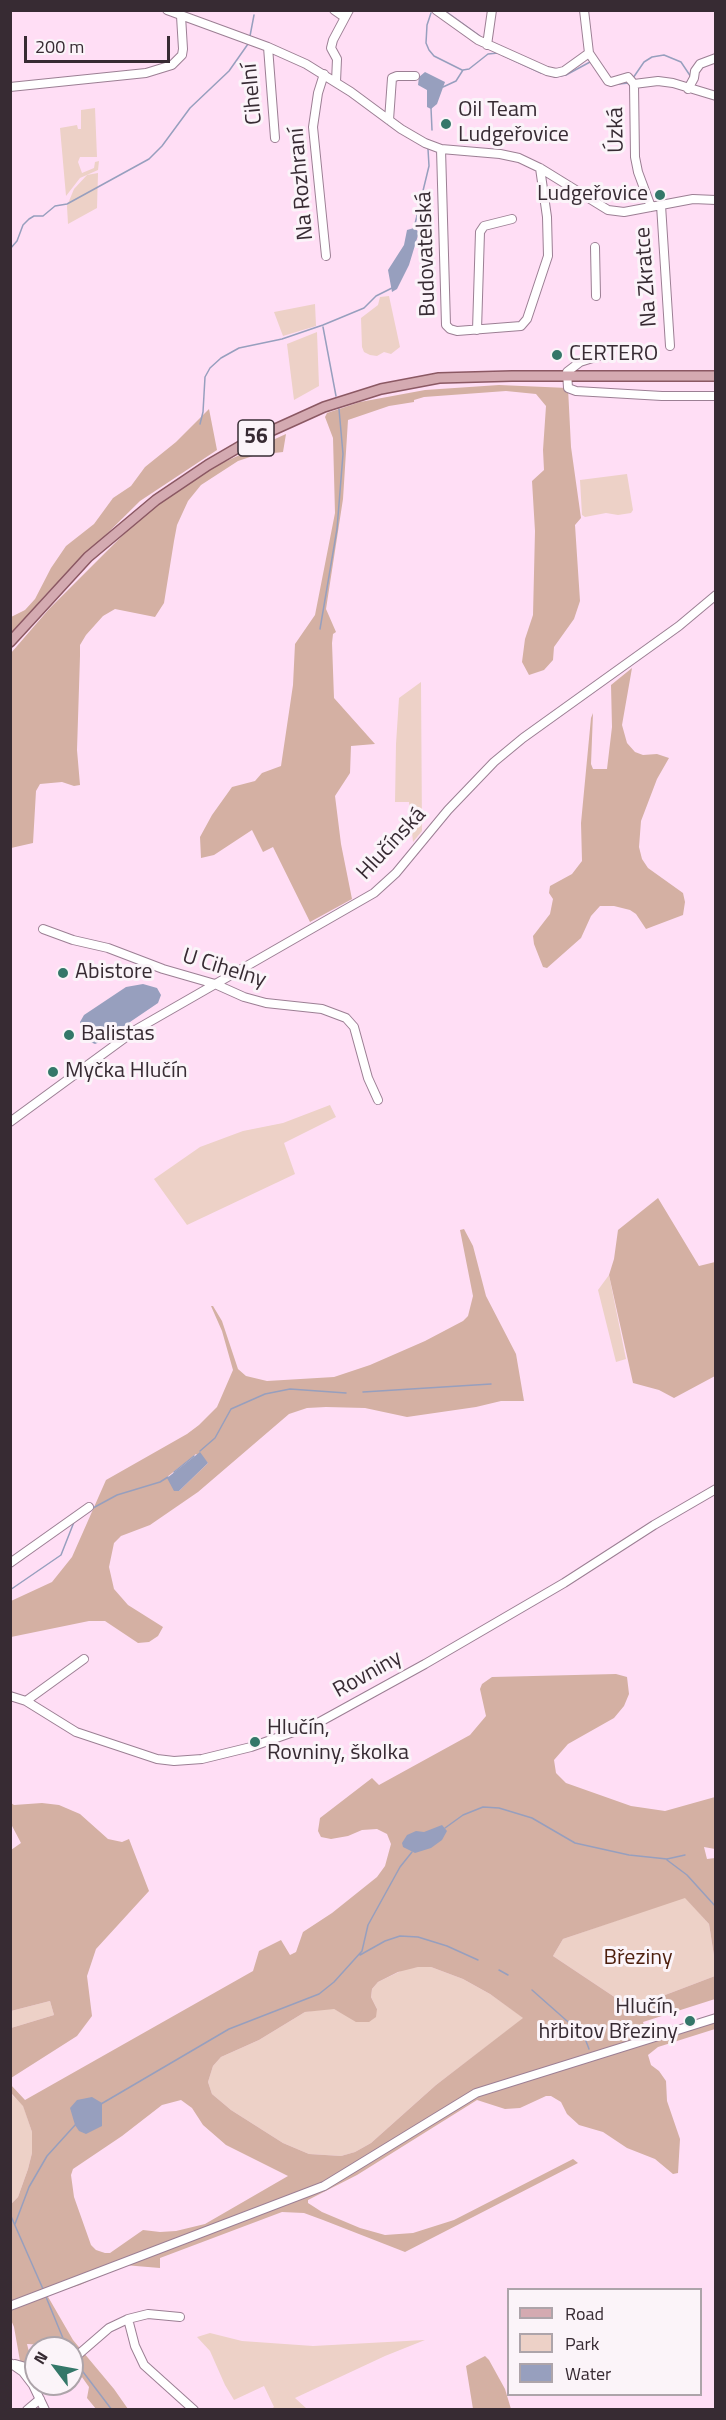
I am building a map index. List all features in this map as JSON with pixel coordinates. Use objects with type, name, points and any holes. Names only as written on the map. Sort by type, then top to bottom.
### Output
[{"type":"main road","name":"56","points":[[10,642],[68,577],[132,519],[208,465],[294,419],[361,394],[421,381],[460,377],[716,376]]},
{"type":"street","points":[[167,10],[290,56],[324,74],[414,137],[441,149],[509,156],[540,168],[608,210],[624,212],[693,199],[716,200]]},
{"type":"street","points":[[334,10],[346,14],[331,48],[337,59],[336,82]]},
{"type":"street","points":[[436,10],[457,27],[487,45],[547,71],[556,73],[564,71],[589,52]]},
{"type":"street","points":[[487,45],[492,10]]},
{"type":"street","points":[[584,10],[589,52],[608,81],[628,76],[634,84],[658,81],[716,96]]},
{"type":"street","points":[[10,87],[146,73],[172,64],[182,55],[181,16]]},
{"type":"street","name":"Cihelní","points":[[268,47],[275,138]]},
{"type":"street","points":[[688,89],[700,64],[716,58]]},
{"type":"street","name":"Na Rozhraní","points":[[324,74],[318,93],[313,127],[326,256]]},
{"type":"street","points":[[389,120],[392,78],[415,76]]},
{"type":"street","name":"Úzká","points":[[634,84],[635,157],[651,207]]},
{"type":"street","name":"Budovatelská","points":[[441,149],[446,325],[457,331],[521,326],[527,320],[548,256],[547,217],[540,168]]},
{"type":"street","name":"Na Zkratce","points":[[661,205],[670,346]]},
{"type":"street","points":[[477,330],[480,232],[487,225],[512,219]]},
{"type":"street","points":[[596,249],[596,296]]},
{"type":"street","points":[[600,353],[567,372],[568,388],[576,391],[662,396],[716,396]]},
{"type":"street","name":"Hlučínská","points":[[10,1122],[126,1036],[374,893],[396,873],[448,810],[494,762],[523,738],[679,626],[716,594]]},
{"type":"street","name":"U Cihelny","points":[[43,929],[215,984],[254,1000],[322,1009],[346,1018],[354,1027],[368,1078],[378,1100]]},
{"type":"street","name":"Rovniny","points":[[10,1696],[26,1701],[76,1732],[166,1760],[202,1759],[251,1747],[316,1724],[416,1669],[549,1593],[654,1525],[716,1489]]},
{"type":"street","points":[[10,1563],[89,1508]]},
{"type":"street","points":[[26,1701],[84,1659]]},
{"type":"street","points":[[10,2306],[324,2186],[352,2171],[476,2093],[716,2018]]},
{"type":"street","points":[[84,2350],[109,2328],[128,2319],[148,2314],[180,2317]]},
{"type":"street","points":[[128,2319],[135,2346],[144,2365],[194,2409]]},
{"type":"street","points":[[10,2363],[23,2372],[45,2409]]},
{"type":"street","points":[[27,2409],[40,2399]]},
{"type":"street","points":[[180,2409],[181,2399]]},
{"type":"green space","points":[[95,108],[97,157],[80,157],[78,162],[82,173],[94,168],[95,162],[99,161],[98,170],[80,178],[66,196],[60,128],[77,125],[78,129],[81,129],[81,110]]},
{"type":"green space","points":[[98,173],[97,208],[68,224],[67,206],[74,189],[87,175]]},
{"type":"green space","points":[[389,296],[400,347],[391,354],[384,352],[377,356],[370,355],[364,352],[362,347],[361,318],[378,305],[380,297]]},
{"type":"green space","points":[[315,304],[316,326],[283,336],[274,312]]},
{"type":"green space","points":[[317,332],[319,386],[294,400],[287,344]]},
{"type":"green space","points":[[627,474],[633,510],[631,513],[618,515],[606,513],[585,517],[582,515],[580,480]]},
{"type":"green space","points":[[421,682],[422,831],[413,842],[409,802],[395,802],[396,744],[399,698]]},
{"type":"green space","points":[[330,1105],[336,1117],[284,1143],[295,1174],[187,1225],[154,1179],[200,1147],[243,1131],[283,1123]]},
{"type":"green space","points":[[609,1275],[626,1359],[616,1362],[598,1290]]},
{"type":"green space","name":"Březiny","points":[[685,1897],[709,1924],[715,1976],[631,2008],[553,1956],[563,1939]]},
{"type":"green space","points":[[431,1967],[463,1979],[490,1994],[524,2018],[436,2085],[371,2143],[355,2152],[341,2156],[309,2154],[283,2143],[231,2110],[212,2094],[208,2082],[213,2066],[221,2057],[259,2040],[305,2012],[334,2009],[342,2013],[377,2009],[371,1997],[372,1989],[378,1982],[407,1968]]},
{"type":"green space","points":[[50,2001],[54,2015],[11,2028],[11,2011]]},
{"type":"green space","points":[[10,2093],[23,2105],[32,2132],[32,2153],[28,2169],[18,2197],[11,2204]]},
{"type":"green space","points":[[210,2333],[242,2341],[313,2346],[425,2340],[295,2398],[307,2409],[270,2410],[274,2407],[264,2386],[234,2400],[210,2351],[197,2337]]},
{"type":"shaded area","points":[[499,385],[568,388],[571,447],[581,518],[575,525],[580,601],[574,619],[554,647],[553,660],[544,670],[529,675],[522,662],[525,639],[533,615],[535,531],[532,481],[544,470],[546,406],[536,394],[506,391],[424,397],[414,402],[389,406],[348,420],[343,499],[326,609],[336,632],[333,634],[332,643],[334,698],[375,744],[351,746],[350,773],[335,796],[341,844],[352,899],[310,922],[273,847],[263,852],[252,830],[214,855],[201,858],[200,837],[232,787],[255,781],[262,773],[281,766],[293,685],[295,644],[315,615],[335,513],[333,438],[325,417],[327,413],[360,402],[425,390]]},
{"type":"shaded area","points":[[209,409],[217,450],[140,501],[47,593],[11,634],[11,617],[25,610],[35,599],[51,568],[66,546],[94,524],[113,498],[131,486],[145,467],[176,442]]},
{"type":"shaded area","points":[[286,434],[283,452],[256,455],[238,461],[201,485],[188,501],[177,525],[164,603],[155,617],[115,609],[103,616],[86,635],[80,645],[77,750],[80,785],[74,786],[62,782],[40,784],[36,791],[33,843],[11,848],[11,653],[49,609],[145,513],[211,468]]},
{"type":"shaded area","points":[[632,668],[622,725],[627,743],[635,752],[643,755],[657,754],[669,758],[657,779],[641,821],[639,847],[642,859],[648,868],[683,893],[685,902],[683,915],[646,929],[636,914],[630,910],[614,906],[600,906],[591,916],[581,938],[547,968],[543,967],[533,936],[550,914],[553,899],[549,893],[550,886],[572,874],[582,861],[581,823],[591,718],[593,713],[591,764],[593,769],[607,769],[612,727],[611,685]]},
{"type":"shaded area","points":[[658,1198],[699,1266],[715,1262],[715,1376],[674,1398],[659,1390],[633,1383],[609,1275],[618,1230]]},
{"type":"shaded area","points":[[464,1229],[473,1246],[486,1296],[516,1354],[524,1401],[501,1401],[407,1417],[365,1408],[326,1407],[307,1408],[289,1414],[198,1492],[150,1525],[121,1536],[114,1543],[109,1567],[114,1589],[128,1605],[163,1627],[158,1636],[149,1642],[138,1643],[105,1621],[89,1621],[11,1637],[11,1601],[52,1582],[72,1557],[106,1480],[187,1434],[217,1407],[233,1370],[222,1331],[211,1306],[222,1321],[238,1369],[246,1376],[267,1381],[334,1377],[370,1365],[425,1341],[463,1321],[468,1316],[473,1296],[460,1230]],"holes":[[[196,1454],[208,1463],[179,1491],[167,1477]]]},
{"type":"shaded area","points":[[616,1674],[627,1677],[629,1694],[624,1706],[614,1718],[568,1744],[554,1760],[556,1773],[566,1783],[631,1806],[665,1811],[715,1797],[715,1849],[704,1847],[707,1859],[715,1858],[715,1962],[709,1924],[685,1898],[563,1939],[553,1956],[631,2008],[715,1976],[715,1999],[643,2022],[648,2038],[715,2018],[715,2029],[658,2047],[648,2055],[651,2065],[666,2081],[667,2101],[680,2139],[678,2173],[673,2174],[655,2159],[627,2148],[603,2132],[579,2125],[567,2114],[561,2102],[551,2096],[546,2096],[520,2108],[505,2109],[477,2100],[357,2175],[308,2200],[308,2203],[322,2212],[360,2228],[385,2235],[413,2233],[454,2220],[573,2159],[578,2163],[405,2252],[304,2213],[282,2212],[160,2258],[160,2268],[124,2265],[80,2285],[47,2295],[71,2336],[24,2336],[24,2363],[20,2361],[11,2320],[11,2204],[18,2197],[28,2169],[32,2153],[32,2132],[23,2106],[11,2093],[11,2085],[25,2100],[253,1971],[259,1951],[281,1940],[290,1955],[296,1952],[303,1932],[332,1913],[377,1877],[385,1866],[391,1844],[387,1834],[377,1829],[362,1830],[348,1836],[331,1839],[321,1837],[318,1831],[320,1818],[372,1778],[379,1785],[470,1735],[486,1716],[480,1689],[482,1684],[492,1677]],"holes":[[[418,1967],[431,1967],[463,1979],[490,1994],[523,2018],[436,2085],[371,2143],[355,2152],[341,2156],[309,2154],[283,2143],[231,2110],[212,2094],[208,2082],[213,2066],[221,2057],[259,2040],[305,2012],[334,2009],[356,2022],[369,2022],[376,2017],[377,2009],[371,1997],[372,1989],[378,1982],[398,1972]],[[181,2100],[192,2108],[203,2125],[226,2145],[288,2176],[205,2224],[176,2231],[143,2230],[110,2253],[96,2250],[91,2245],[74,2197],[71,2175],[73,2169],[122,2136],[162,2105]]]},
{"type":"shaded area","points":[[11,1803],[14,1805],[42,1803],[59,1805],[80,1814],[108,1839],[122,1842],[129,1839],[149,1891],[96,1949],[87,1976],[92,2016],[77,2036],[11,2078],[11,2028],[54,2015],[50,2001],[11,2011],[11,1850],[21,1843],[11,1824]]},
{"type":"shaded area","points":[[84,2353],[128,2409],[96,2409],[87,2398],[89,2387],[84,2380]]},
{"type":"shaded area","points":[[485,2356],[505,2389],[511,2409],[473,2409],[466,2366]]},
{"type":"water","points":[[425,72],[445,82],[437,104],[431,109],[427,107],[427,90],[418,85],[419,77]]},
{"type":"water","points":[[414,228],[419,232],[409,265],[397,289],[392,292],[388,270],[404,245],[407,230]]},
{"type":"water","points":[[143,984],[157,988],[161,995],[158,1003],[102,1041],[95,1044],[86,1040],[82,1034],[80,1022],[84,1015],[126,987]]},
{"type":"water","points":[[200,1452],[208,1463],[179,1491],[174,1491],[167,1478]]},
{"type":"water","points":[[442,1825],[447,1831],[442,1840],[431,1848],[415,1853],[403,1847],[402,1843],[407,1835]]},
{"type":"water","points":[[92,2097],[102,2103],[102,2126],[86,2134],[79,2131],[75,2125],[70,2108],[77,2100]]},
{"type":"waterway","points":[[444,10],[480,36]]},
{"type":"waterway","points":[[431,13],[427,25],[426,43],[429,50],[434,56],[462,70]]},
{"type":"waterway","points":[[250,36],[254,15]]},
{"type":"waterway","points":[[10,249],[17,241],[23,225],[29,219],[34,216],[43,216],[55,206],[67,204],[149,159],[162,146],[190,108],[229,71],[248,44]]},
{"type":"waterway","points":[[443,87],[456,81],[463,70],[469,69],[488,54],[498,53]]},
{"type":"waterway","points":[[502,55],[541,73]]},
{"type":"waterway","points":[[633,78],[644,62],[652,57],[664,55],[681,62],[691,77]]},
{"type":"waterway","points":[[549,75],[555,77],[566,75],[590,62]]},
{"type":"waterway","points":[[608,85],[629,83]]},
{"type":"waterway","points":[[431,108],[432,130]]},
{"type":"waterway","points":[[414,228],[429,166],[428,149]]},
{"type":"waterway","points":[[200,424],[205,377],[210,368],[221,358],[239,348],[282,339],[323,325],[364,308],[376,296],[392,288]]},
{"type":"waterway","points":[[323,327],[336,396]]},
{"type":"waterway","points":[[320,629],[337,529],[343,454],[339,409]]},
{"type":"waterway","points":[[363,1392],[491,1384]]},
{"type":"waterway","points":[[200,1451],[215,1438],[231,1409],[265,1394],[290,1389],[346,1393]]},
{"type":"waterway","points":[[174,1472],[194,1456]]},
{"type":"waterway","points":[[93,1508],[117,1495],[160,1482],[168,1477]]},
{"type":"waterway","points":[[10,1590],[61,1555],[74,1522],[80,1518]]},
{"type":"waterway","points":[[445,1828],[463,1815],[483,1807],[499,1808],[532,1818],[575,1843],[629,1855],[667,1859],[685,1855]]},
{"type":"waterway","points":[[101,2104],[229,2029],[319,1994],[334,1982],[362,1951],[368,1925],[400,1867],[412,1852]]},
{"type":"waterway","points":[[667,1860],[687,1875],[716,1907]]},
{"type":"waterway","points":[[360,1955],[385,1941],[400,1936],[418,1937],[447,1946],[478,1960]]},
{"type":"waterway","points":[[499,1970],[508,1975]]},
{"type":"waterway","points":[[532,1990],[584,2036],[589,2049]]},
{"type":"waterway","points":[[15,2224],[29,2187],[47,2156],[76,2124]]},
{"type":"waterway","points":[[10,2214],[43,2289]]},
{"type":"waterway","points":[[46,2297],[62,2336]]},
{"type":"waterway","points":[[84,2373],[112,2410]]},
{"type":"place","name":"Oil Team Ludgeřovice","points":[[446,124]]},
{"type":"place","name":"Ludgeřovice","points":[[660,195]]},
{"type":"place","name":"CERTERO","points":[[557,355]]},
{"type":"place","name":"Abistore","points":[[63,973]]},
{"type":"place","name":"Balistas","points":[[69,1035]]},
{"type":"place","name":"Myčka Hlučín","points":[[53,1072]]},
{"type":"place","name":"Hlučín, Rovniny, školka","points":[[255,1742]]},
{"type":"place","name":"Hlučín, hřbitov Březiny","points":[[690,2021]]}]
